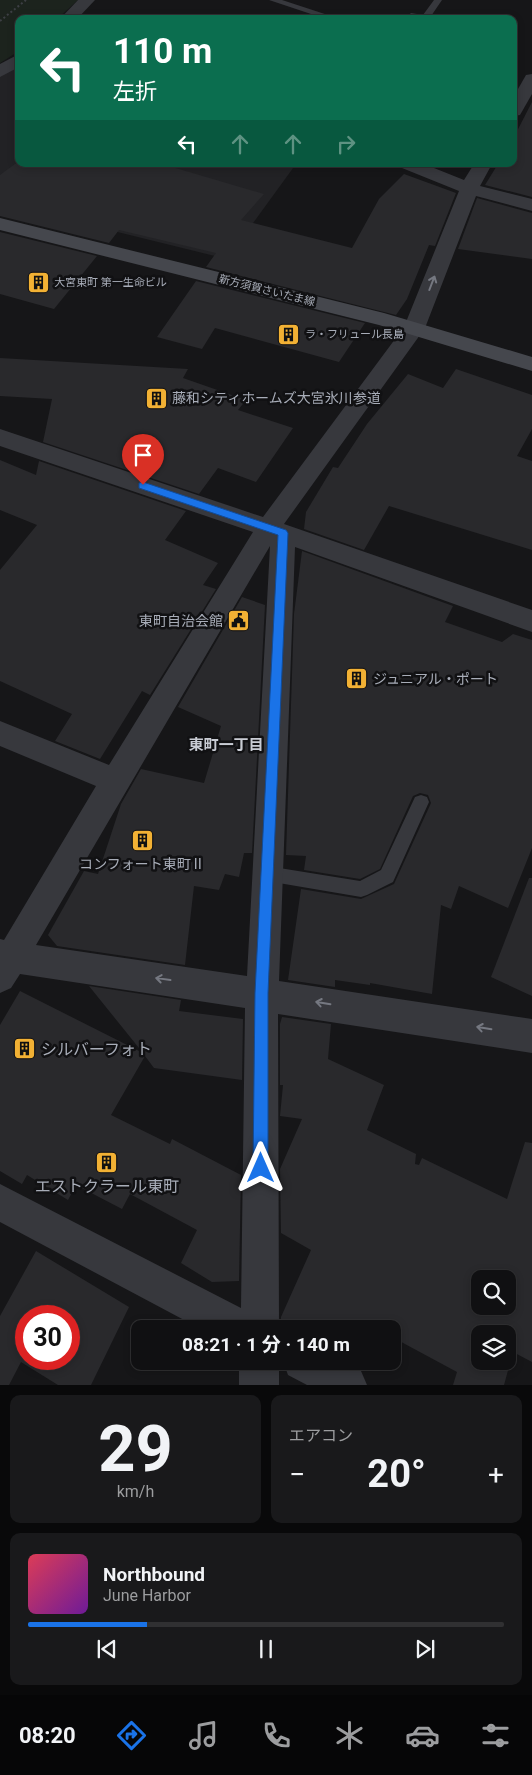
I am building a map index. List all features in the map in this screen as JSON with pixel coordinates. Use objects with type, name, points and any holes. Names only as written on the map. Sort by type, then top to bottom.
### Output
[{"type":"main road","name":"新方須賀さいたま線","points":[[0,224],[414,328],[532,364]]},
{"type":"street","points":[[72,15],[87,0]]},
{"type":"street","points":[[0,72],[15,62]]},
{"type":"street","points":[[517,106],[532,79]]},
{"type":"street","points":[[416,167],[469,189],[532,205]]},
{"type":"street","points":[[482,167],[469,189],[414,328],[275,530],[115,781],[4,963],[262,993],[532,1036]]},
{"type":"street","points":[[0,437],[275,530],[532,621]]},
{"type":"street","points":[[260,1320],[262,993],[267,874],[275,530]]},
{"type":"street","points":[[0,733],[115,781]]},
{"type":"street","points":[[0,1202],[224,1320]]},
{"type":"street","points":[[259,1370],[259,1385]]},
{"type":"street","points":[[319,1370],[348,1385]]},
{"type":"lane","points":[[273,0],[323,15]]},
{"type":"lane","points":[[427,15],[438,0]]},
{"type":"lane","points":[[301,15],[307,10]]},
{"type":"lane","points":[[267,874],[362,888],[387,876],[421,802]]},
{"type":"path","points":[[0,21],[26,0]]},
{"type":"shaded area","points":[[0,0],[78,0],[61,15],[15,15],[15,54],[0,63]]},
{"type":"shaded area","points":[[15,66],[15,167],[294,167],[227,259],[0,203],[0,75]]},
{"type":"building","points":[[532,102],[532,197],[485,185],[496,167],[517,167],[517,131]]},
{"type":"building","points":[[15,164],[15,167],[172,167],[264,194],[241,220],[352,248],[379,199],[404,174],[456,193],[435,246],[429,245],[407,299],[396,315],[206,267],[216,253],[119,230],[109,243],[0,216],[0,175]]},
{"type":"building","points":[[477,198],[532,213],[532,259],[458,249]]},
{"type":"building","name":"大宮東町 第一生命ビル","points":[[0,232],[97,256],[54,309],[0,294]]},
{"type":"building","points":[[196,281],[365,323],[339,362],[215,328],[202,349],[157,337]]},
{"type":"building","points":[[0,358],[188,369],[183,378],[246,400],[238,410],[293,428],[256,482],[218,468],[199,494],[43,442],[52,399],[0,396]]},
{"type":"building","points":[[456,369],[532,395],[532,429],[517,456],[532,461],[532,550],[389,506],[364,550],[304,529],[306,512],[333,467],[338,468],[367,424],[408,374],[443,388]]},
{"type":"building","points":[[0,460],[36,475],[39,461],[186,511],[165,540],[218,563],[203,585],[216,589],[150,695],[142,691],[100,759],[55,741],[72,714],[0,681],[0,570],[37,525],[0,510]]},
{"type":"building","points":[[302,551],[453,606],[445,622],[502,642],[513,634],[532,640],[532,848],[508,908],[459,886],[451,909],[441,905],[432,994],[370,983],[370,985],[335,980],[335,987],[288,980],[301,889],[361,899],[394,884],[431,803],[428,795],[420,793],[413,796],[380,869],[360,879],[304,870],[306,856],[286,855],[294,614]]},
{"type":"building","points":[[242,597],[265,605],[252,853],[244,853],[239,877],[225,874],[219,890],[194,886],[185,965],[57,946],[48,935],[84,871],[98,874],[121,804],[141,769],[204,783],[221,726],[178,707]]},
{"type":"building","points":[[529,878],[532,878],[532,996],[491,977]]},
{"type":"building","points":[[89,986],[181,1000],[179,1011],[243,1019],[242,1080],[154,1068],[145,1056],[111,1115],[170,1144],[172,1139],[241,1175],[239,1281],[212,1282],[181,1263],[197,1230],[130,1194],[122,1209],[76,1185],[68,1200],[27,1175],[22,1184],[0,1171],[0,1025],[20,991],[143,1053]]},
{"type":"building","points":[[282,1017],[331,1024],[328,1059],[384,1085],[367,1130],[416,1154],[415,1164],[419,1165],[422,1158],[507,1199],[525,1142],[532,1143],[532,1362],[516,1354],[516,1325],[471,1325],[471,1370],[508,1370],[504,1385],[453,1385],[457,1372],[401,1342],[401,1320],[281,1320],[311,1250],[281,1233],[280,1169],[302,1119],[280,1116],[283,1085],[280,1085],[280,1024]]},
{"type":"building","points":[[36,1251],[129,1307],[91,1385],[58,1385],[34,1370],[80,1370],[80,1305],[15,1305],[15,1370],[17,1370],[9,1385],[0,1385],[0,1316]]},
{"type":"place","name":"大宮東町 第一生命ビル","points":[[38,282]]},
{"type":"place","name":"ラ・フリュール長島","points":[[289,334]]},
{"type":"place","name":"藤和シティホームズ大宮氷川参道","points":[[156,398]]},
{"type":"place","name":"東町自治会館","points":[[239,621]]},
{"type":"place","name":"ジュニアル・ポート","points":[[357,679]]},
{"type":"place","name":"コンフォート東町Ⅱ","points":[[142,841]]},
{"type":"place","name":"シルバーフォト","points":[[25,1049]]},
{"type":"place","name":"エストクラール東町","points":[[107,1162]]},
{"type":"district","name":"東町一丁目","points":[[226,745]]},
{"type":"route","points":[[143,485],[283,533],[262,993],[261,1168]]}]
